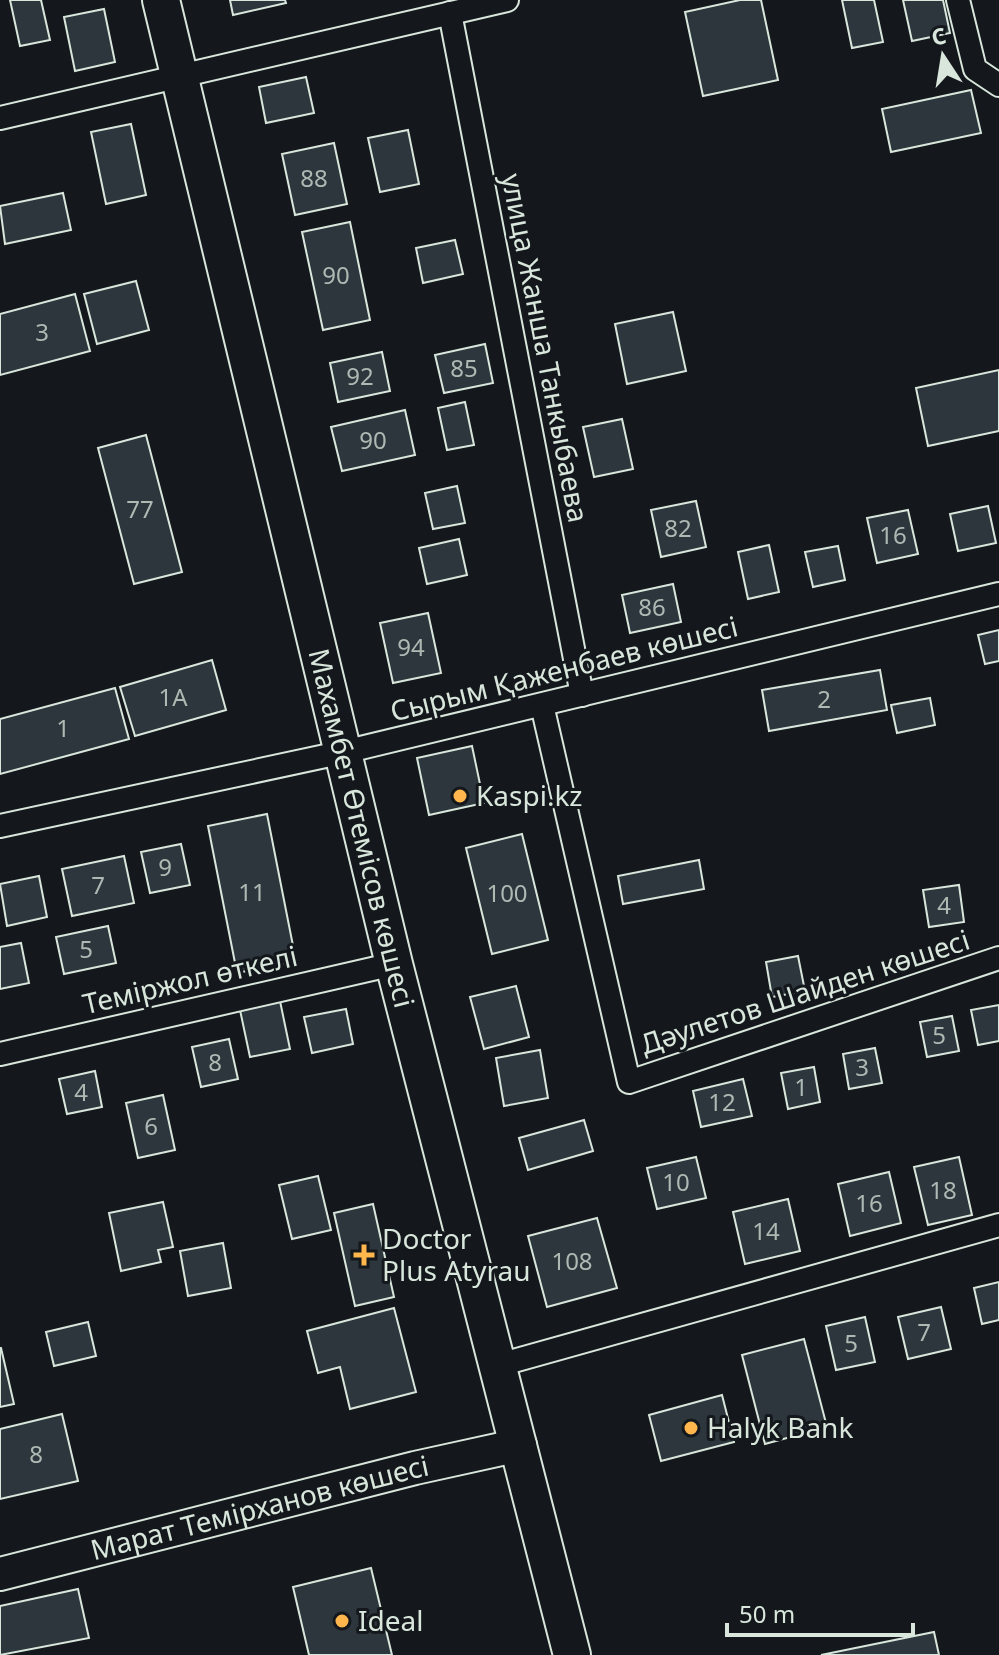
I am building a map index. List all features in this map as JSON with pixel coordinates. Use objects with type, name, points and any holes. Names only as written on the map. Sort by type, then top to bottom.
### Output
[{"type":"main road","name":"Махамбет Өтемісов көшесі","points":[[161,0],[394,964],[572,1655]]},
{"type":"street","points":[[958,0],[975,69],[999,85]]},
{"type":"street","points":[[0,118],[500,1]]},
{"type":"street","name":"улица Жанша Танкыбаева","points":[[450,13],[582,695]]},
{"type":"street","name":"Сырым Қаженбаев көшесі","points":[[0,826],[344,752],[999,594]]},
{"type":"street","name":"Дәулетов Шайден көшесі","points":[[542,705],[629,1082],[994,967]]},
{"type":"street","name":"Теміржол өткелі","points":[[0,1054],[394,964]]},
{"type":"street","points":[[499,1365],[999,1225]]},
{"type":"street","name":"Марат Темірханов көшесі","points":[[0,1574],[415,1468],[520,1445]]},
{"type":"building","points":[[10,0],[41,0],[50,40],[20,46]]},
{"type":"building","points":[[230,0],[285,0],[286,3],[233,15]]},
{"type":"building","points":[[740,0],[761,0],[778,80],[703,96],[685,12]]},
{"type":"building","points":[[842,0],[874,0],[883,42],[852,48]]},
{"type":"building","points":[[903,0],[943,0],[950,33],[912,41]]},
{"type":"building","points":[[104,9],[115,62],[75,71],[64,17]]},
{"type":"building","points":[[306,77],[314,113],[266,123],[259,87]]},
{"type":"building","points":[[971,90],[981,133],[891,152],[882,109]]},
{"type":"building","points":[[131,124],[146,195],[106,204],[91,132]]},
{"type":"building","points":[[408,130],[419,184],[380,192],[368,138]]},
{"type":"building","points":[[334,143],[347,204],[295,215],[282,154]]},
{"type":"building","points":[[63,193],[71,230],[5,244],[0,206]]},
{"type":"building","points":[[350,222],[370,320],[323,330],[302,232]]},
{"type":"building","points":[[455,240],[463,274],[423,283],[416,248]]},
{"type":"building","points":[[136,281],[149,330],[97,344],[84,294]]},
{"type":"building","points":[[75,294],[90,351],[0,375],[0,314]]},
{"type":"building","points":[[673,312],[686,371],[627,384],[615,324]]},
{"type":"building","points":[[485,344],[493,383],[444,393],[435,355]]},
{"type":"building","points":[[382,352],[390,391],[338,402],[330,363]]},
{"type":"building","points":[[999,370],[999,431],[928,446],[916,388]]},
{"type":"building","points":[[465,402],[474,445],[447,450],[438,408]]},
{"type":"building","points":[[405,410],[415,455],[342,471],[331,427]]},
{"type":"building","points":[[622,419],[633,469],[594,477],[583,427]]},
{"type":"building","points":[[146,435],[182,572],[134,584],[98,448]]},
{"type":"building","points":[[457,486],[465,523],[433,529],[425,493]]},
{"type":"building","points":[[696,501],[706,547],[661,557],[651,510]]},
{"type":"building","points":[[988,506],[996,543],[958,551],[950,514]]},
{"type":"building","points":[[908,510],[918,554],[877,563],[867,518]]},
{"type":"building","points":[[459,539],[467,575],[427,584],[419,548]]},
{"type":"building","points":[[769,545],[779,592],[748,599],[738,552]]},
{"type":"building","points":[[838,546],[845,580],[813,587],[805,552]]},
{"type":"building","points":[[673,584],[681,622],[630,633],[622,595]]},
{"type":"building","points":[[428,613],[441,673],[393,683],[380,623]]},
{"type":"building","points":[[999,630],[999,661],[985,664],[978,635]]},
{"type":"building","points":[[212,660],[226,710],[135,736],[120,687]]},
{"type":"building","points":[[880,670],[887,710],[769,731],[762,690]]},
{"type":"building","points":[[115,688],[129,739],[0,774],[0,719]]},
{"type":"building","points":[[930,698],[935,725],[897,733],[891,705]]},
{"type":"building","points":[[472,746],[484,803],[429,815],[417,758]]},
{"type":"building","points":[[267,814],[296,961],[237,973],[208,826]]},
{"type":"building","points":[[522,834],[548,940],[492,954],[466,848]]},
{"type":"building","points":[[181,844],[190,885],[150,893],[141,852]]},
{"type":"building","points":[[124,856],[134,903],[72,916],[62,869]]},
{"type":"building","points":[[699,860],[704,889],[623,904],[618,876]]},
{"type":"building","points":[[39,876],[47,917],[7,926],[0,884]]},
{"type":"building","points":[[959,885],[964,922],[929,927],[923,890]]},
{"type":"building","points":[[108,926],[116,963],[64,974],[56,937]]},
{"type":"building","points":[[21,943],[29,983],[0,989],[0,947]]},
{"type":"building","points":[[798,956],[805,991],[772,997],[766,962]]},
{"type":"building","points":[[516,986],[529,1037],[484,1049],[470,997]]},
{"type":"building","points":[[280,1001],[290,1049],[250,1057],[240,1010]]},
{"type":"building","points":[[999,1005],[999,1041],[978,1045],[971,1010]]},
{"type":"building","points":[[346,1009],[353,1044],[312,1053],[304,1017]]},
{"type":"building","points":[[952,1016],[959,1051],[927,1057],[920,1022]]},
{"type":"building","points":[[229,1039],[238,1079],[201,1087],[192,1047]]},
{"type":"building","points":[[875,1048],[882,1083],[849,1089],[843,1054]]},
{"type":"building","points":[[540,1050],[548,1098],[504,1106],[496,1058]]},
{"type":"building","points":[[814,1067],[820,1102],[788,1109],[781,1073]]},
{"type":"building","points":[[95,1071],[102,1107],[67,1114],[59,1079]]},
{"type":"building","points":[[743,1079],[752,1116],[701,1127],[693,1091]]},
{"type":"building","points":[[163,1095],[175,1150],[138,1158],[126,1103]]},
{"type":"building","points":[[584,1120],[593,1151],[528,1170],[519,1138]]},
{"type":"building","points":[[696,1157],[706,1198],[657,1209],[647,1168]]},
{"type":"building","points":[[959,1157],[972,1215],[928,1225],[914,1167]]},
{"type":"building","points":[[889,1172],[901,1223],[850,1236],[838,1184]]},
{"type":"building","points":[[318,1176],[331,1230],[292,1239],[279,1185]]},
{"type":"building","points":[[788,1199],[800,1251],[745,1264],[733,1212]]},
{"type":"building","points":[[163,1202],[173,1247],[158,1250],[161,1262],[121,1271],[109,1213]]},
{"type":"building","name":"Doctor Plus Atyrau","points":[[373,1204],[394,1297],[355,1306],[334,1213]]},
{"type":"building","points":[[597,1218],[617,1288],[547,1307],[528,1236]]},
{"type":"building","points":[[223,1243],[231,1288],[188,1296],[180,1251]]},
{"type":"building","points":[[999,1282],[999,1320],[982,1324],[974,1288]]},
{"type":"building","points":[[941,1307],[951,1349],[908,1359],[898,1317]]},
{"type":"building","points":[[394,1308],[416,1392],[350,1409],[340,1367],[318,1373],[307,1331]]},
{"type":"building","points":[[865,1317],[875,1362],[836,1370],[826,1326]]},
{"type":"building","points":[[88,1322],[96,1356],[54,1366],[46,1332]]},
{"type":"building","points":[[804,1339],[827,1427],[765,1444],[742,1355]]},
{"type":"building","points":[[0,1348],[14,1404],[0,1407]]},
{"type":"building","name":"Halyk Bank","points":[[722,1395],[734,1442],[661,1461],[649,1415]]},
{"type":"building","points":[[62,1414],[78,1481],[0,1499],[0,1429]]},
{"type":"building","name":"Ideal","points":[[371,1568],[392,1655],[309,1655],[293,1587]]},
{"type":"building","points":[[78,1589],[89,1638],[0,1655],[0,1606]]},
{"type":"building","points":[[934,1632],[939,1655],[821,1655]]},
{"type":"place","name":"Kaspi.kz","points":[[460,796]]},
{"type":"place","name":"Doctor Plus Atyrau","points":[[364,1255]]},
{"type":"place","name":"Halyk Bank","points":[[691,1428]]},
{"type":"place","name":"Ideal","points":[[342,1621]]}]
